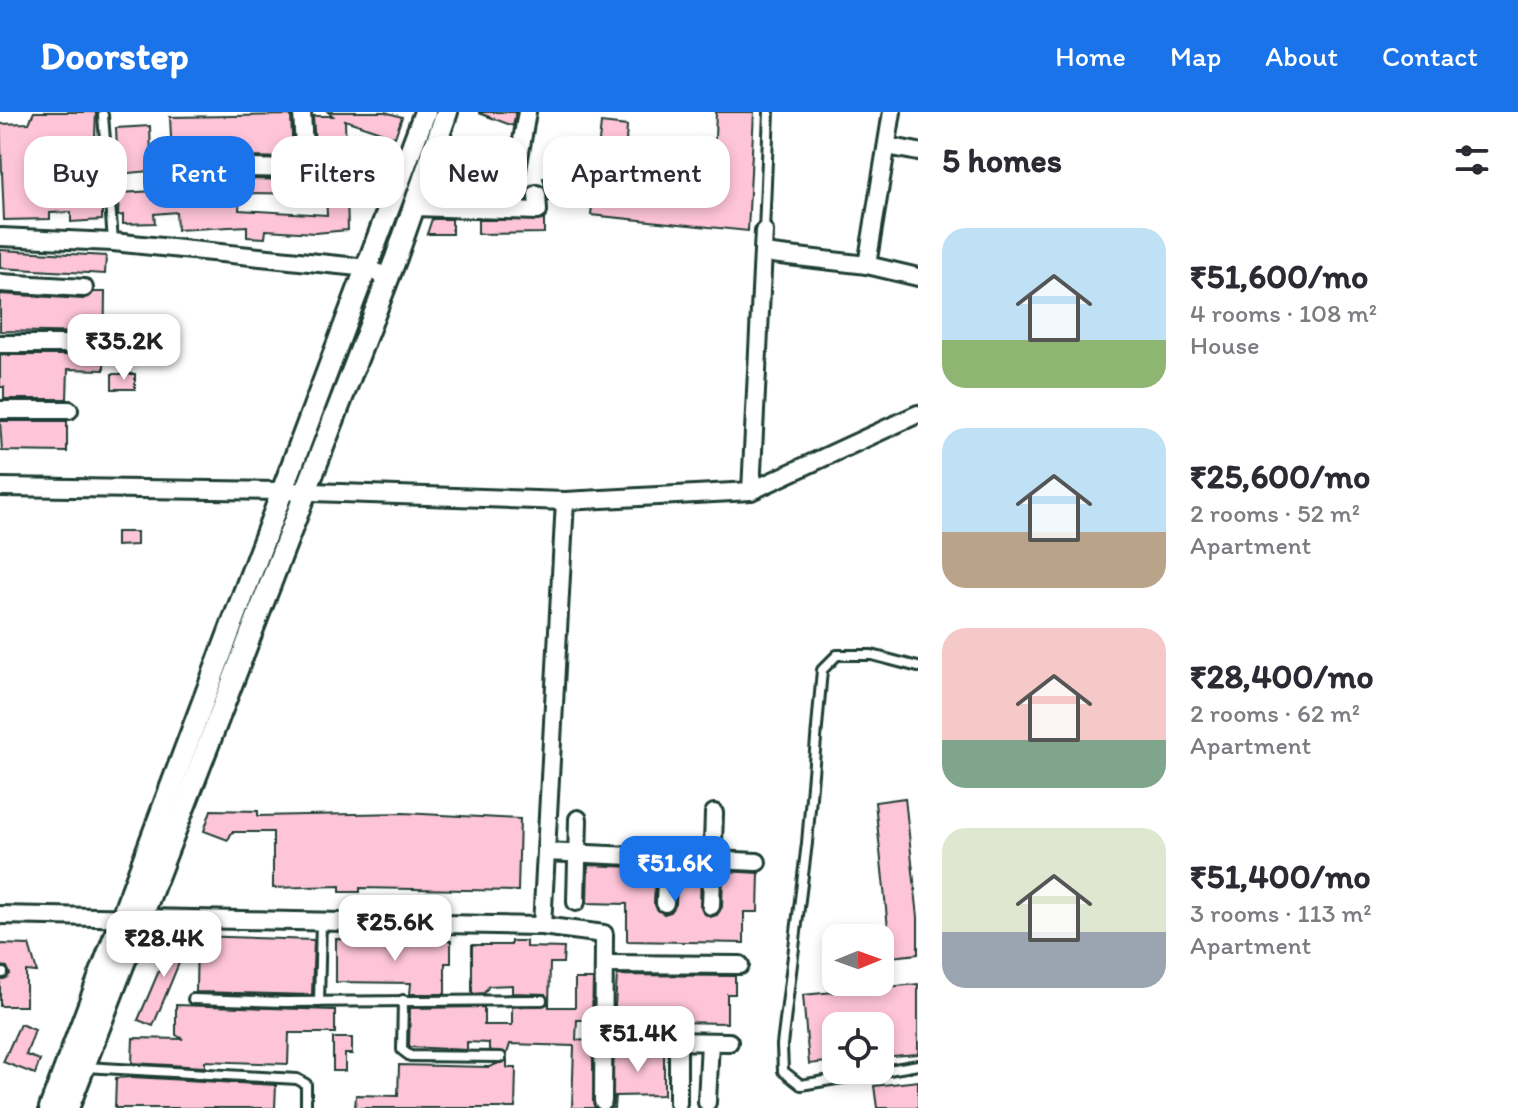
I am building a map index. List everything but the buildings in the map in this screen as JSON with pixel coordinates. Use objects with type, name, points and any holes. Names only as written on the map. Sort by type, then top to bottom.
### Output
[{"type":"street","points":[[255,168],[305,169],[302,112]]},
{"type":"street","points":[[68,1108],[284,491],[425,112]]},
{"type":"street","points":[[50,1108],[133,916],[305,491],[388,278],[447,112]]},
{"type":"street","points":[[523,136],[527,112]]},
{"type":"street","points":[[867,265],[892,112]]},
{"type":"street","points":[[887,146],[918,152]]},
{"type":"street","points":[[414,207],[538,211],[537,194]]},
{"type":"street","points":[[751,491],[764,231]]},
{"type":"street","points":[[0,237],[113,242],[368,268],[388,278]]},
{"type":"street","points":[[763,253],[867,265],[918,277]]},
{"type":"street","points":[[0,283],[84,288]]},
{"type":"street","points":[[0,344],[91,344]]},
{"type":"street","points":[[0,410],[69,410]]},
{"type":"street","points":[[0,487],[305,491],[565,501],[751,491],[918,414]]},
{"type":"street","points":[[542,926],[565,501]]},
{"type":"street","points":[[711,906],[714,813]]},
{"type":"street","points":[[576,902],[578,819]]},
{"type":"street","points":[[546,852],[757,862]]},
{"type":"street","points":[[665,903],[667,858]]},
{"type":"street","points":[[0,915],[542,926],[604,934],[603,1101]]},
{"type":"street","points":[[604,964],[740,965]]},
{"type":"street","points":[[603,1040],[729,1042]]},
{"type":"street","points":[[678,1041],[678,1103]]},
{"type":"street","points":[[707,1102],[710,1042]]},
{"type":"lane","points":[[764,231],[769,112]]},
{"type":"lane","points":[[103,115],[113,242]]},
{"type":"lane","points":[[918,667],[872,655],[837,655],[822,670],[807,843],[782,1045],[783,1071],[801,1085],[918,1065]]},
{"type":"lane","points":[[319,1002],[321,921]]},
{"type":"lane","points":[[193,999],[319,1002],[542,1000]]},
{"type":"lane","points":[[403,1000],[402,1050],[410,1056],[501,1057]]},
{"type":"lane","points":[[84,1067],[297,1079],[306,1084],[306,1108]]}]
